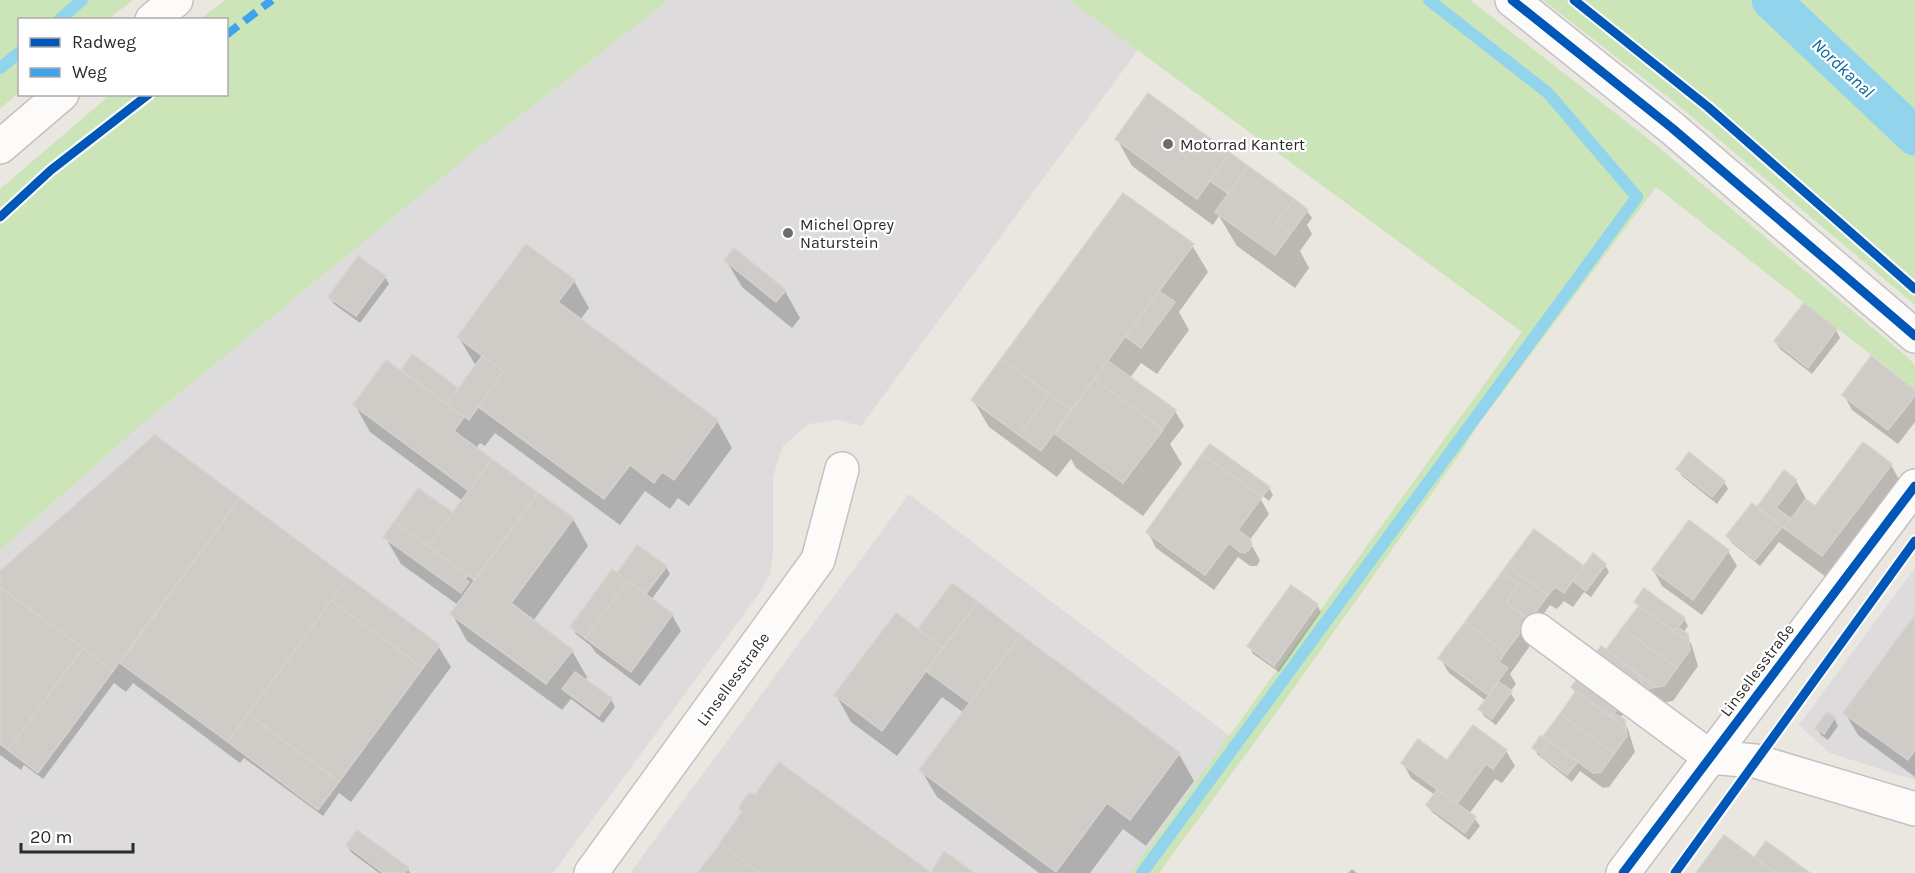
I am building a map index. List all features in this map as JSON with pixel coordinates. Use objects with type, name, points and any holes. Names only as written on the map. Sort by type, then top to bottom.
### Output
[{"type":"street","points":[[154,18],[176,0]]},
{"type":"street","points":[[1512,0],[1672,128],[1915,336]]},
{"type":"street","points":[[0,147],[60,96]]},
{"type":"street","name":"Linsellesstraße","points":[[591,873],[818,560],[842,469]]},
{"type":"street","name":"Linsellesstraße","points":[[1623,873],[1915,486]]},
{"type":"street","points":[[1538,630],[1710,757],[1755,761],[1915,810]]},
{"type":"shaded area","points":[[669,0],[1069,0],[1138,50],[861,426],[838,420],[809,424],[783,446],[773,477],[773,554],[770,574],[760,592],[553,873],[0,873],[0,550],[141,425],[467,157]]},
{"type":"shaded area","points":[[909,494],[1230,736],[1130,873],[630,873]]},
{"type":"shaded area","points":[[1915,568],[1915,780],[1830,753],[1799,725]]},
{"type":"green space","points":[[0,0],[133,0],[109,18],[18,18],[18,93],[0,109]]},
{"type":"green space","points":[[225,0],[669,0],[467,157],[141,425],[0,550],[0,189],[109,96],[228,96],[228,18],[201,18]]},
{"type":"green space","points":[[1069,0],[1470,0],[1651,141],[1906,356],[1915,365],[1915,389],[1656,187],[1478,425],[1284,702],[1159,873],[1130,873],[1522,332]]},
{"type":"green space","points":[[1543,0],[1915,0],[1915,305],[1678,105]]},
{"type":"building","points":[[1148,93],[1230,153],[1197,199],[1115,139]]},
{"type":"building","points":[[1230,153],[1248,166],[1229,194],[1210,181]]},
{"type":"building","points":[[1248,166],[1294,199],[1276,223],[1291,233],[1275,255],[1215,212]]},
{"type":"building","points":[[1123,193],[1194,244],[1071,410],[1001,359]]},
{"type":"building","points":[[1294,199],[1308,210],[1291,233],[1276,223]]},
{"type":"building","points":[[526,244],[575,280],[558,302],[718,420],[674,480],[662,472],[654,483],[630,465],[604,499],[477,406],[503,371],[457,337]]},
{"type":"building","points":[[734,248],[786,290],[776,302],[724,260]]},
{"type":"building","points":[[358,256],[386,276],[356,316],[328,297]]},
{"type":"building","points":[[1159,291],[1175,302],[1141,348],[1126,337]]},
{"type":"building","points":[[1804,303],[1837,329],[1808,368],[1774,341]]},
{"type":"building","points":[[412,354],[458,388],[447,404],[401,370]]},
{"type":"building","points":[[482,356],[503,371],[469,420],[447,404]]},
{"type":"building","points":[[1871,356],[1915,390],[1915,396],[1888,430],[1842,395]]},
{"type":"building","points":[[1001,359],[1049,394],[1019,435],[971,400]]},
{"type":"building","points":[[386,360],[464,417],[454,431],[492,459],[469,491],[353,405]]},
{"type":"building","points":[[1108,361],[1176,410],[1163,429],[1094,379]]},
{"type":"building","points":[[1094,379],[1163,430],[1123,483],[1055,434]]},
{"type":"building","points":[[1049,394],[1071,410],[1041,451],[1019,435]]},
{"type":"building","points":[[155,435],[240,498],[113,671],[0,587],[0,571]]},
{"type":"building","points":[[1863,442],[1892,464],[1822,556],[1784,528],[1806,499],[1815,506]]},
{"type":"building","points":[[1210,444],[1270,487],[1262,497],[1202,454]]},
{"type":"building","points":[[1689,452],[1725,481],[1712,497],[1676,469]]},
{"type":"building","points":[[1202,454],[1262,497],[1238,530],[1250,539],[1252,544],[1249,550],[1245,553],[1240,552],[1229,543],[1205,575],[1146,532]]},
{"type":"building","points":[[492,459],[538,493],[474,580],[428,546]]},
{"type":"building","points":[[1784,470],[1797,480],[1776,508],[1791,519],[1784,528],[1757,507]]},
{"type":"building","points":[[418,488],[453,513],[428,546],[394,522]]},
{"type":"building","points":[[538,493],[574,518],[511,603],[573,650],[546,684],[450,614]]},
{"type":"building","points":[[240,498],[348,578],[228,742],[120,663]]},
{"type":"building","points":[[1752,503],[1782,527],[1755,560],[1726,536]]},
{"type":"building","points":[[1689,520],[1729,550],[1693,600],[1652,570]]},
{"type":"building","points":[[394,522],[468,575],[465,579],[469,582],[461,593],[383,537]]},
{"type":"building","points":[[1534,529],[1584,566],[1564,593],[1555,587],[1548,595],[1507,565]]},
{"type":"building","points":[[637,545],[667,566],[646,594],[617,573]]},
{"type":"building","points":[[1593,553],[1606,564],[1586,591],[1573,581]]},
{"type":"building","points":[[1507,565],[1548,595],[1530,620],[1506,602],[1519,584],[1502,572]]},
{"type":"building","points":[[612,569],[628,581],[585,638],[570,627]]},
{"type":"building","points":[[1502,572],[1519,584],[1506,602],[1530,620],[1505,653],[1465,622]]},
{"type":"building","points":[[348,578],[440,645],[423,668],[331,601]]},
{"type":"building","points":[[628,581],[673,614],[631,672],[585,638]]},
{"type":"building","points":[[952,583],[978,602],[943,648],[918,629]]},
{"type":"building","points":[[1291,585],[1318,604],[1274,666],[1247,646]]},
{"type":"building","points":[[0,587],[83,648],[8,750],[0,744]]},
{"type":"building","points":[[1644,588],[1685,618],[1677,629],[1672,630],[1634,602]]},
{"type":"building","points":[[331,601],[423,668],[339,782],[248,714]]},
{"type":"building","points":[[978,602],[1021,635],[970,703],[926,671]]},
{"type":"building","points":[[1639,606],[1689,642],[1690,650],[1677,668],[1622,628]]},
{"type":"building","points":[[896,613],[943,648],[882,731],[834,695]]},
{"type":"building","points":[[1915,615],[1915,750],[1908,760],[1843,713]]},
{"type":"building","points":[[1465,622],[1505,653],[1499,662],[1508,668],[1488,695],[1438,658]]},
{"type":"building","points":[[1622,628],[1677,668],[1664,686],[1656,687],[1606,650]]},
{"type":"building","points":[[1680,629],[1688,634],[1689,642],[1672,630]]},
{"type":"building","points":[[1021,635],[1180,753],[1130,820],[1107,803],[1056,872],[919,770]]},
{"type":"building","points":[[1601,646],[1639,675],[1640,679],[1631,690],[1590,660]]},
{"type":"building","points":[[83,649],[113,671],[38,773],[8,750]]},
{"type":"building","points":[[575,672],[612,698],[599,716],[562,689]]},
{"type":"building","points":[[1581,674],[1622,704],[1613,715],[1610,716],[1571,687]]},
{"type":"building","points":[[1639,675],[1656,687],[1648,689],[1641,683]]},
{"type":"building","points":[[1499,682],[1512,691],[1492,719],[1478,709]]},
{"type":"building","points":[[1576,691],[1626,728],[1627,736],[1614,754],[1560,714]]},
{"type":"building","points":[[1827,712],[1835,717],[1824,734],[1815,728]]},
{"type":"building","points":[[248,714],[339,782],[318,810],[228,742]]},
{"type":"building","points":[[1560,714],[1614,754],[1601,772],[1593,773],[1543,736]]},
{"type":"building","points":[[1618,715],[1625,720],[1626,728],[1610,716]]},
{"type":"building","points":[[1473,725],[1507,750],[1493,769],[1486,764],[1457,804],[1401,763],[1418,739],[1447,760]]},
{"type":"building","points":[[1540,736],[1550,742],[1541,754],[1532,748]]},
{"type":"building","points":[[1550,742],[1578,762],[1567,775],[1540,755]]},
{"type":"building","points":[[779,762],[931,873],[760,873],[719,844],[743,811],[740,810],[740,805],[748,794],[755,795]]},
{"type":"building","points":[[1437,790],[1476,817],[1465,833],[1426,805]]},
{"type":"building","points":[[357,830],[409,868],[405,873],[383,873],[346,845]]},
{"type":"building","points":[[1724,835],[1754,857],[1776,873],[1696,873]]},
{"type":"building","points":[[1766,841],[1810,873],[1776,873],[1754,857]]},
{"type":"building","points":[[720,844],[760,873],[698,873]]},
{"type":"building","points":[[944,851],[974,873],[931,873]]},
{"type":"waterway","points":[[61,18],[82,0]]},
{"type":"waterway","points":[[1142,873],[1637,197],[1548,93],[1429,0]]},
{"type":"waterway","name":"Nordkanal","points":[[1771,0],[1915,136]]},
{"type":"waterway","points":[[0,68],[18,54]]},
{"type":"marked path","points":[[228,33],[272,0]]},
{"type":"cycle path","points":[[1512,0],[1672,128],[1915,336]]},
{"type":"cycle path","points":[[1574,0],[1708,107],[1915,289]]},
{"type":"cycle path","points":[[0,217],[51,170],[146,96]]},
{"type":"cycle path","points":[[1623,873],[1915,486]]},
{"type":"cycle path","points":[[1675,873],[1915,541]]},
{"type":"place","name":"Motorrad Kantert","points":[[1168,144]]},
{"type":"place","name":"Michel Oprey Naturstein","points":[[788,233]]}]
